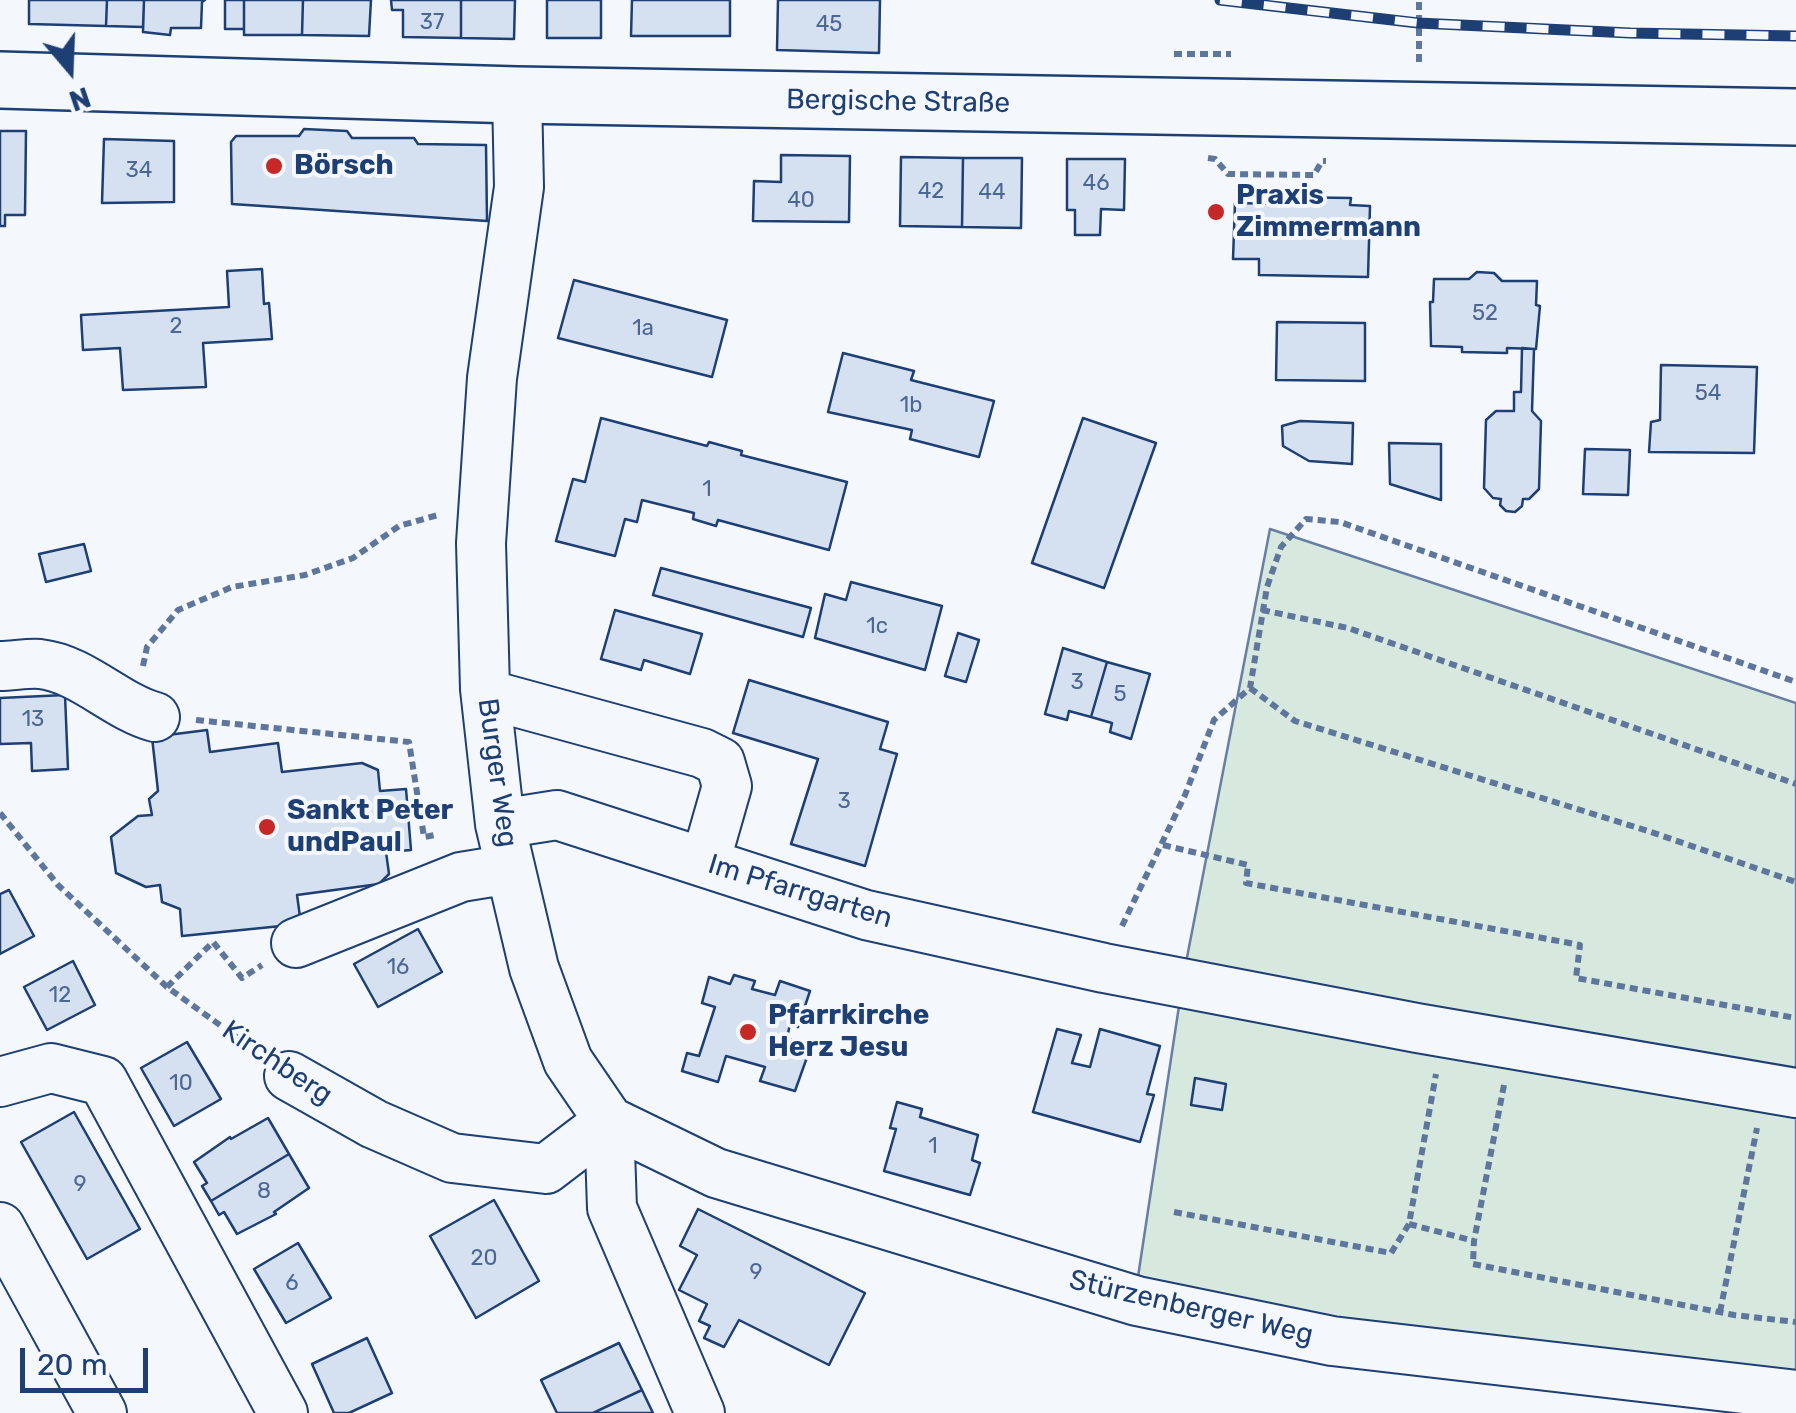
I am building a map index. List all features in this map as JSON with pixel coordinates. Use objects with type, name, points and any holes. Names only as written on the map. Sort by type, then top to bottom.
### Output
[{"type":"main road","name":"Bergische Straße","points":[[0,80],[517,96],[1796,116]]},
{"type":"street","name":"Burger Weg","points":[[517,96],[519,187],[492,378],[484,502],[486,694],[505,847],[534,968],[568,1061],[610,1121]]},
{"type":"street","points":[[0,666],[42,664],[89,682],[145,714]]},
{"type":"street","points":[[486,694],[702,753],[720,762],[726,786],[706,863]]},
{"type":"street","name":"Im Pfarrgarten","points":[[296,943],[461,877],[557,815],[866,916],[1104,968],[1444,1033],[1780,1090]]},
{"type":"street","points":[[0,1082],[50,1068],[103,1081],[284,1413]]},
{"type":"street","name":"Kirchberg","points":[[289,1076],[374,1124],[452,1158],[546,1170],[610,1121]]},
{"type":"street","points":[[610,1121],[612,1208],[700,1413]]},
{"type":"street","name":"Stürzenberger Weg","points":[[610,1121],[716,1173],[1138,1300],[1332,1341],[1796,1396]]},
{"type":"street","points":[[0,1227],[102,1413]]},
{"type":"path","points":[[1419,0],[1419,68]]},
{"type":"path","points":[[484,502],[399,526],[353,558],[305,575],[232,587],[178,610],[146,647],[145,714],[410,742],[424,837],[505,847]]},
{"type":"path","points":[[1104,968],[1163,845],[1214,720],[1250,688],[1262,610],[1281,547],[1306,518],[1340,522],[1796,682]]},
{"type":"path","points":[[1262,610],[1348,628],[1796,784]]},
{"type":"path","points":[[1250,688],[1295,721],[1651,832],[1796,882]]},
{"type":"path","name":"Kirchberg","points":[[0,813],[58,885],[167,987],[289,1076]]},
{"type":"path","points":[[1163,845],[1248,865],[1246,883],[1580,945],[1576,978],[1796,1018]]},
{"type":"path","points":[[167,987],[213,942],[242,978]]},
{"type":"path","points":[[1174,1212],[1391,1254],[1409,1224],[1444,1033]]},
{"type":"path","points":[[1512,1045],[1474,1241],[1473,1264],[1720,1312],[1796,1322]]},
{"type":"path","points":[[1720,1312],[1780,1090]]},
{"type":"path","points":[[1409,1224],[1474,1241]]},
{"type":"shaded area","points":[[1270,529],[1796,703],[1796,1381],[1136,1290],[1184,973]]},
{"type":"building","points":[[29,0],[107,0],[106,26],[29,24]]},
{"type":"building","points":[[107,0],[144,0],[143,27],[106,26]]},
{"type":"building","points":[[144,0],[205,0],[201,28],[171,28],[170,35],[143,32]]},
{"type":"building","points":[[225,0],[244,0],[244,29],[225,29]]},
{"type":"building","points":[[244,0],[303,0],[302,35],[244,35]]},
{"type":"building","points":[[303,0],[371,0],[369,36],[302,35]]},
{"type":"building","points":[[391,0],[461,0],[461,38],[403,37],[403,10],[392,10]]},
{"type":"building","points":[[461,0],[515,0],[514,39],[461,38]]},
{"type":"building","points":[[547,0],[601,0],[601,38],[547,38]]},
{"type":"building","points":[[632,0],[730,0],[730,36],[631,36]]},
{"type":"building","points":[[778,0],[880,0],[879,53],[777,50]]},
{"type":"building","points":[[304,129],[347,131],[352,138],[414,138],[418,144],[486,145],[487,221],[232,204],[231,142],[236,136],[299,136]]},
{"type":"building","points":[[0,131],[26,131],[25,215],[5,215],[5,226],[0,226]]},
{"type":"building","points":[[104,139],[174,141],[174,202],[102,203]]},
{"type":"building","points":[[781,155],[850,156],[849,222],[753,221],[754,181],[781,182]]},
{"type":"building","points":[[901,157],[963,158],[962,227],[900,226]]},
{"type":"building","points":[[963,158],[1022,158],[1021,228],[962,227]]},
{"type":"building","points":[[1067,159],[1125,159],[1124,210],[1101,209],[1100,235],[1075,235],[1075,210],[1067,210]]},
{"type":"building","points":[[1281,197],[1351,198],[1350,205],[1370,206],[1368,277],[1259,275],[1259,259],[1233,259],[1235,203],[1280,204]]},
{"type":"building","points":[[262,269],[272,339],[203,343],[206,387],[123,390],[120,348],[83,350],[81,315],[229,307],[227,271]]},
{"type":"building","points":[[1477,272],[1494,273],[1502,281],[1537,281],[1536,305],[1540,306],[1536,349],[1462,352],[1462,347],[1431,346],[1434,279],[1469,279]]},
{"type":"building","points":[[574,280],[727,320],[712,377],[558,338]]},
{"type":"building","points":[[1277,322],[1365,323],[1365,381],[1276,380]]},
{"type":"building","points":[[1522,348],[1534,349],[1532,411],[1541,421],[1539,489],[1529,499],[1523,499],[1515,512],[1506,511],[1500,505],[1501,499],[1493,498],[1484,488],[1486,420],[1496,411],[1514,411],[1514,392],[1521,392]]},
{"type":"building","points":[[843,353],[914,371],[911,380],[994,401],[979,457],[910,439],[912,430],[828,412]]},
{"type":"building","points":[[1661,365],[1757,367],[1754,453],[1649,452],[1651,422],[1660,420]]},
{"type":"building","points":[[601,418],[707,446],[709,442],[742,451],[741,455],[847,482],[829,550],[718,520],[716,526],[693,519],[694,513],[642,500],[637,522],[625,519],[615,556],[556,541],[573,479],[585,482]]},
{"type":"building","points":[[1083,418],[1156,443],[1104,588],[1032,563]]},
{"type":"building","points":[[1300,421],[1353,423],[1352,464],[1309,461],[1283,446],[1282,426]]},
{"type":"building","points":[[1389,443],[1441,444],[1441,500],[1390,484]]},
{"type":"building","points":[[1585,449],[1630,450],[1628,495],[1583,494]]},
{"type":"building","points":[[84,544],[91,571],[46,582],[39,554]]},
{"type":"building","points":[[661,568],[811,608],[803,637],[653,595]]},
{"type":"building","points":[[851,582],[942,606],[925,670],[815,638],[825,594],[846,600]]},
{"type":"building","points":[[615,610],[702,634],[690,674],[644,660],[641,670],[601,659]]},
{"type":"building","points":[[958,633],[979,640],[966,682],[945,676]]},
{"type":"building","points":[[1063,648],[1107,662],[1091,717],[1069,711],[1067,720],[1045,714]]},
{"type":"building","points":[[1107,662],[1150,674],[1131,739],[1110,732],[1112,723],[1091,717]]},
{"type":"building","points":[[749,680],[888,722],[880,749],[897,754],[865,866],[791,844],[818,759],[733,733]]},
{"type":"building","points":[[65,695],[68,769],[32,771],[31,743],[0,744],[0,698]]},
{"type":"building","name":"Sankt Peter undPaul","points":[[207,730],[210,752],[278,743],[282,772],[362,763],[378,770],[380,791],[406,789],[411,850],[386,852],[389,874],[379,884],[297,895],[301,924],[182,936],[180,909],[162,902],[160,885],[146,887],[116,873],[111,837],[138,816],[152,815],[149,799],[158,791],[152,737]]},
{"type":"building","points":[[9,890],[34,936],[0,954],[0,894]]},
{"type":"building","points":[[418,929],[442,972],[378,1007],[354,964]]},
{"type":"building","points":[[73,961],[95,1005],[47,1030],[24,987]]},
{"type":"building","name":"Pfarrkirche Herz Jesu","points":[[734,975],[755,981],[752,989],[775,995],[780,981],[810,991],[798,1027],[790,1024],[787,1038],[811,1046],[795,1091],[760,1081],[765,1067],[726,1056],[718,1082],[682,1071],[687,1053],[699,1056],[715,1007],[702,1003],[709,977],[730,984]]},
{"type":"building","points":[[1057,1029],[1081,1035],[1072,1063],[1090,1067],[1100,1029],[1160,1046],[1147,1094],[1154,1095],[1140,1142],[1033,1112]]},
{"type":"building","points":[[187,1042],[221,1099],[174,1126],[141,1068]]},
{"type":"building","points":[[1195,1078],[1226,1084],[1222,1110],[1191,1105]]},
{"type":"building","points":[[897,1102],[922,1109],[920,1117],[978,1135],[972,1160],[980,1163],[970,1195],[884,1171],[896,1129],[890,1128]]},
{"type":"building","points":[[74,1112],[140,1229],[87,1259],[21,1142]]},
{"type":"building","points":[[268,1118],[289,1154],[211,1201],[202,1186],[207,1183],[194,1162],[230,1137]]},
{"type":"building","points":[[289,1154],[309,1188],[276,1214],[237,1234],[224,1212],[219,1215],[211,1201]]},
{"type":"building","points":[[494,1200],[539,1281],[476,1318],[430,1236]]},
{"type":"building","points":[[698,1209],[865,1293],[829,1365],[739,1320],[724,1347],[704,1338],[710,1326],[699,1321],[707,1304],[679,1290],[697,1255],[680,1246]]},
{"type":"building","points":[[298,1243],[331,1298],[286,1323],[254,1269]]},
{"type":"building","points":[[367,1338],[392,1393],[349,1413],[334,1413],[312,1364]]},
{"type":"building","points":[[619,1343],[642,1390],[593,1413],[557,1413],[541,1380]]},
{"type":"building","points":[[642,1390],[653,1413],[593,1413]]},
{"type":"railway","points":[[1220,0],[1418,23],[1796,36]]},
{"type":"place","name":"Börsch","points":[[274,166]]},
{"type":"place","name":"Praxis Zimmermann","points":[[1216,212]]},
{"type":"place","name":"Sankt Peter undPaul","points":[[267,827]]},
{"type":"place","name":"Pfarrkirche Herz Jesu","points":[[748,1032]]}]
